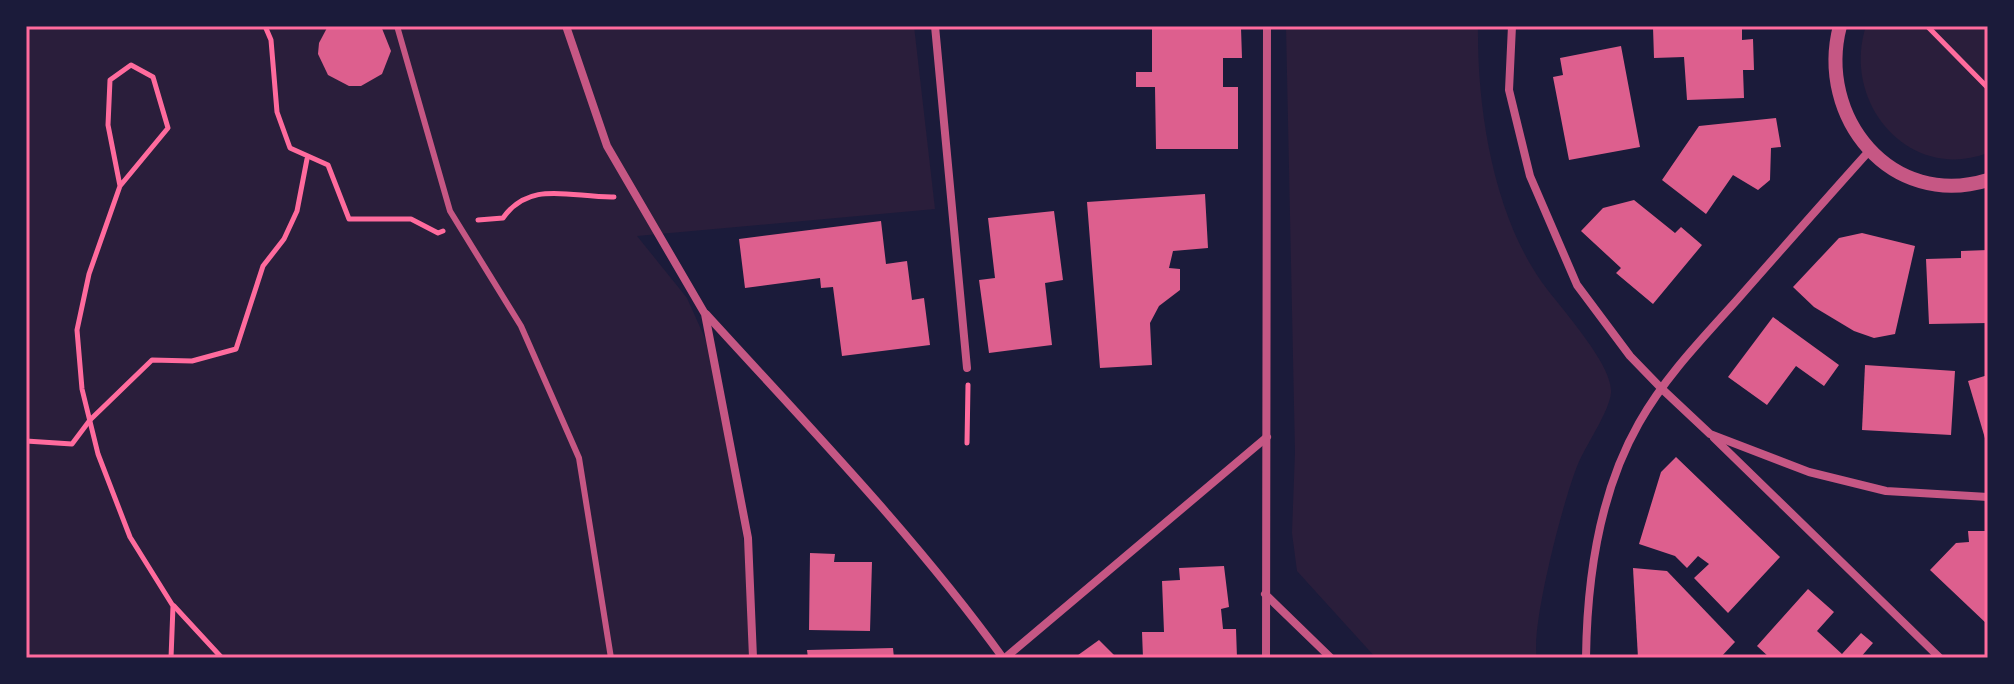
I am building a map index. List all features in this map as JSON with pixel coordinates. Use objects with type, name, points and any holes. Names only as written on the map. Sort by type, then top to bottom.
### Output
[{"type":"street","points":[[566,26],[591,108],[635,196],[705,314],[894,519],[961,599],[1004,658],[1267,437]]},
{"type":"street","points":[[935,26],[967,368]]},
{"type":"street","points":[[1266,658],[1267,26]]},
{"type":"street","points":[[1512,26],[1509,90],[1530,176],[1577,285],[1630,356],[1661,388],[1940,658]]},
{"type":"street","points":[[1840,26],[1834,75],[1840,102],[1852,128],[1870,150],[1910,177],[1958,185],[1988,180]]},
{"type":"street","points":[[1586,658],[1587,616],[1597,539],[1617,470],[1661,388],[1870,150]]},
{"type":"street","points":[[705,314],[748,538],[753,658]]},
{"type":"street","points":[[1710,434],[1809,472],[1886,491],[1988,497]]},
{"type":"street","points":[[1265,594],[1331,658]]},
{"type":"lane","points":[[397,26],[450,211],[521,326],[579,458],[611,658]]},
{"type":"path","points":[[265,26],[271,40],[277,112],[290,148],[307,159],[328,165],[349,219],[411,219],[438,233],[457,222],[503,218],[512,205],[534,192],[580,198],[635,196]]},
{"type":"path","points":[[1927,26],[1988,88]]},
{"type":"path","points":[[120,186],[108,125],[110,80],[131,65],[153,77],[168,128],[120,186],[89,274],[77,330],[82,389],[130,537],[173,606],[222,658]]},
{"type":"path","points":[[26,441],[72,444],[90,420],[152,360],[192,361],[236,349],[263,266],[284,239],[297,211],[307,159]]},
{"type":"path","points":[[967,368],[970,416],[967,443]]},
{"type":"path","points":[[171,658],[173,606]]},
{"type":"shaded area","points":[[26,26],[914,26],[935,209],[637,236],[687,298],[712,354],[745,549],[749,658],[26,658]]},
{"type":"shaded area","points":[[1286,26],[1478,26],[1485,125],[1491,158],[1511,224],[1524,254],[1541,281],[1583,335],[1610,381],[1609,401],[1578,464],[1565,504],[1538,619],[1537,658],[1376,658],[1297,571],[1292,533],[1295,452]]},
{"type":"shaded area","points":[[1866,26],[1988,26],[1988,153],[1959,159],[1932,156],[1908,146],[1888,129],[1873,107],[1863,82],[1861,55]]},
{"type":"building","points":[[328,26],[381,26],[391,51],[382,74],[361,86],[349,86],[328,75],[318,54],[319,43]]},
{"type":"building","points":[[1152,26],[1241,28],[1242,58],[1223,58],[1223,87],[1238,87],[1238,149],[1156,149],[1155,87],[1136,87],[1136,72],[1152,72]]},
{"type":"building","points":[[1742,26],[1742,40],[1753,39],[1754,70],[1743,70],[1744,98],[1687,100],[1684,57],[1654,58],[1653,27]]},
{"type":"building","points":[[1621,46],[1640,147],[1569,160],[1553,77],[1563,75],[1560,58]]},
{"type":"building","points":[[1776,118],[1781,147],[1771,148],[1770,180],[1758,190],[1733,175],[1706,214],[1662,180],[1699,126]]},
{"type":"building","points":[[1205,194],[1208,248],[1173,251],[1169,268],[1180,269],[1180,290],[1159,306],[1150,323],[1152,365],[1100,368],[1087,202]]},
{"type":"building","points":[[1634,200],[1675,233],[1681,227],[1702,245],[1653,304],[1616,273],[1621,268],[1581,231],[1603,208]]},
{"type":"building","points":[[1054,211],[1063,280],[1045,283],[1052,345],[989,353],[979,280],[995,278],[988,218]]},
{"type":"building","points":[[881,221],[886,264],[907,261],[912,300],[924,298],[930,345],[842,356],[833,287],[821,288],[820,278],[745,288],[739,239]]},
{"type":"building","points":[[1862,233],[1915,246],[1895,334],[1874,338],[1854,331],[1814,307],[1793,287],[1839,238]]},
{"type":"building","points":[[1988,250],[1988,323],[1929,324],[1926,259],[1961,258],[1961,251]]},
{"type":"building","points":[[1773,317],[1839,365],[1824,386],[1796,366],[1767,405],[1728,377]]},
{"type":"building","points":[[1865,365],[1955,371],[1951,435],[1862,430]]},
{"type":"building","points":[[1988,375],[1988,445],[1987,445],[1968,381]]},
{"type":"building","points":[[1676,457],[1780,557],[1728,613],[1694,578],[1709,564],[1698,556],[1687,568],[1675,556],[1639,544],[1661,472]]},
{"type":"building","points":[[1968,531],[1988,531],[1988,625],[1930,570],[1956,543],[1969,542]]},
{"type":"building","points":[[810,553],[835,554],[834,562],[872,562],[870,631],[809,630]]},
{"type":"building","points":[[1224,566],[1229,607],[1221,609],[1223,629],[1236,629],[1237,658],[1143,658],[1142,632],[1164,632],[1162,581],[1180,580],[1179,568]]},
{"type":"building","points":[[1633,568],[1667,571],[1735,642],[1720,658],[1638,658]]},
{"type":"building","points":[[1808,589],[1834,612],[1817,631],[1842,654],[1861,633],[1873,643],[1860,658],[1770,658],[1757,646]]},
{"type":"building","points":[[1099,640],[1117,658],[1074,658]]},
{"type":"building","points":[[893,648],[894,658],[808,658],[807,650]]}]
